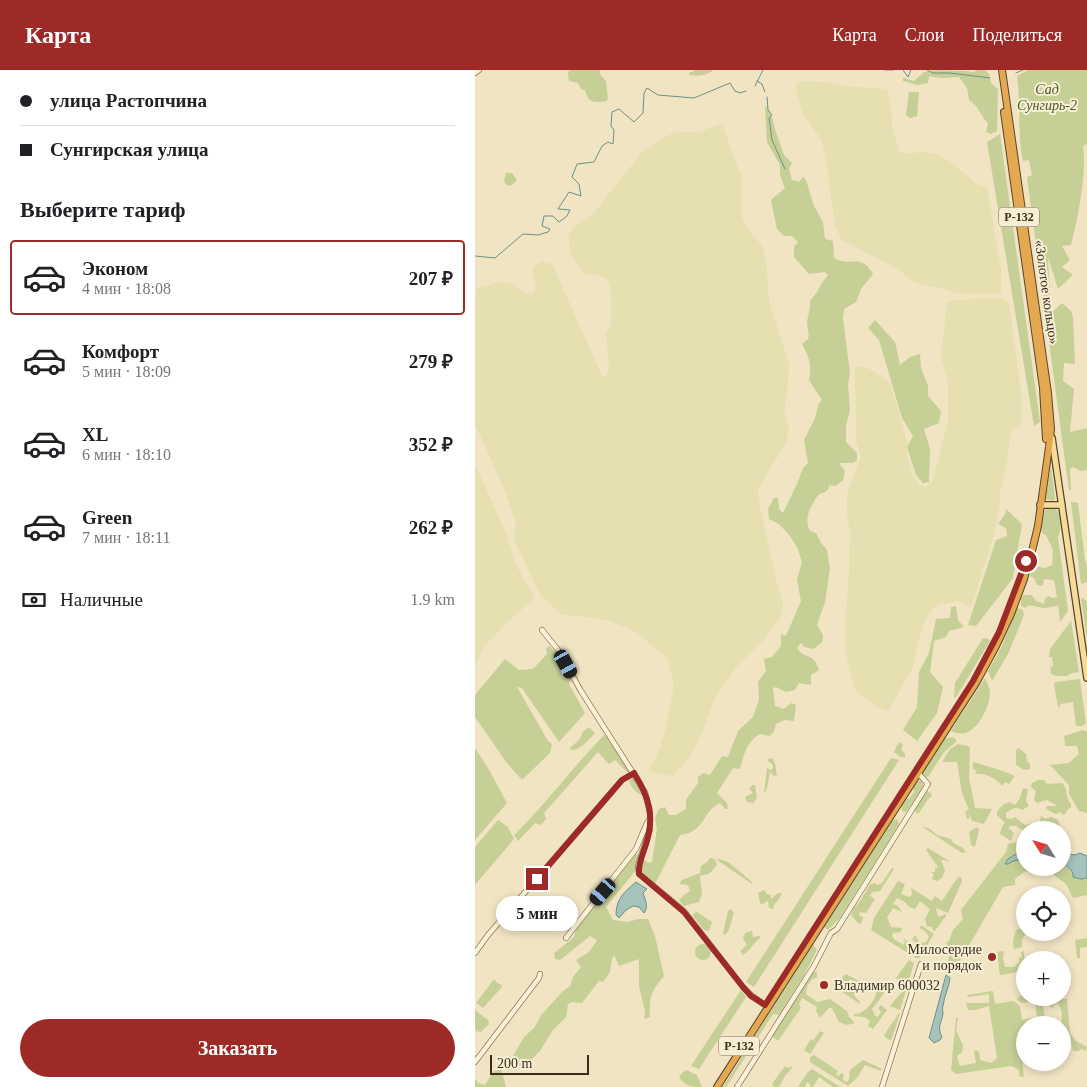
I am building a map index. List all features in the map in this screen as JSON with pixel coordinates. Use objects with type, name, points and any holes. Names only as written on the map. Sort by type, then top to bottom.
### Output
[{"type":"highway","name":"«Золотое кольцо»","points":[[998,70],[1040,365],[1045,413],[1046,468]]},
{"type":"highway","name":"«Золотое кольцо»","points":[[1003,70],[1047,383],[1051,429]]},
{"type":"highway","name":"Р-132","points":[[717,1087],[976,683],[1003,631],[1021,588],[1038,526],[1051,429]]},
{"type":"highway","name":"Р-132","points":[[713,1087],[985,660],[999,632],[1021,578],[1040,505]]},
{"type":"main road","points":[[1051,429],[1087,678]]},
{"type":"main road","points":[[1046,468],[1052,464],[1057,468]]},
{"type":"main road","points":[[1040,505],[1062,505]]},
{"type":"street","points":[[475,73],[479,70]]},
{"type":"street","points":[[542,630],[558,650],[581,692],[645,792],[650,829],[639,866],[639,874],[684,912],[743,987],[751,996],[765,1005]]},
{"type":"street","points":[[475,953],[488,935],[622,780],[634,773]]},
{"type":"street","points":[[737,1087],[814,966],[828,939],[837,929],[927,784],[918,773]]},
{"type":"street","points":[[566,938],[636,849],[650,819]]},
{"type":"street","points":[[882,1087],[921,964]]},
{"type":"street","points":[[475,1062],[539,978],[540,974]]},
{"type":"shaded area","points":[[800,81],[887,89],[892,124],[899,152],[906,154],[921,152],[937,154],[955,165],[976,184],[987,187],[1001,270],[1001,294],[954,293],[915,283],[903,273],[842,240],[835,226],[826,160],[821,139],[803,114],[795,86]]},
{"type":"shaded area","points":[[722,124],[742,179],[742,216],[745,225],[762,246],[766,260],[769,301],[789,364],[784,411],[789,428],[786,443],[758,489],[760,508],[783,604],[781,617],[765,638],[735,669],[715,697],[701,736],[690,756],[673,776],[649,771],[665,732],[674,685],[667,658],[636,632],[610,621],[562,615],[540,595],[514,539],[516,524],[504,488],[475,424],[475,289],[500,282],[513,284],[525,293],[534,293],[536,285],[532,268],[541,262],[552,264],[602,376],[607,377],[609,366],[606,334],[611,324],[611,291],[608,280],[599,275],[584,275],[571,254],[568,235],[575,226],[593,214],[643,151],[666,136],[678,132],[698,132]]},
{"type":"shaded area","points":[[994,298],[1009,303],[1022,399],[1022,420],[1020,425],[1011,432],[1005,474],[999,494],[1000,505],[994,535],[971,607],[958,601],[938,605],[931,611],[923,624],[912,669],[888,711],[878,708],[854,688],[846,654],[845,627],[850,532],[847,516],[847,495],[861,456],[856,442],[855,368],[861,366],[870,369],[890,383],[907,442],[906,452],[912,474],[919,484],[926,487],[931,483],[934,475],[948,420],[948,382],[941,358],[947,302]]},
{"type":"shaded area","points":[[475,464],[507,535],[515,563],[535,598],[508,621],[483,648],[475,667]]},
{"type":"green space","points":[[569,70],[600,70],[600,74],[606,81],[608,99],[598,102],[590,100],[585,90],[581,89],[578,83],[569,81]]},
{"type":"green space","points":[[694,70],[713,70],[705,74],[689,75]]},
{"type":"green space","points":[[936,70],[974,72],[976,70],[985,70],[989,74],[991,83],[998,89],[997,131],[991,134],[986,132],[988,123],[969,100],[967,88],[959,77],[941,78],[929,76],[928,83],[918,85],[903,81],[903,78],[914,81],[924,72]]},
{"type":"green space","name":"Сад Сунгирь-2","points":[[1028,70],[1087,70],[1087,144],[1083,146],[1084,168],[1081,195],[1071,245],[1062,246],[1070,260],[1062,267],[1073,275],[1058,289],[1048,257],[1051,313],[1062,303],[1071,311],[1073,317],[1075,364],[1064,363],[1063,381],[1074,389],[1070,432],[1087,428],[1087,470],[1081,471],[1073,467],[1070,469],[1071,490],[1069,491],[1027,177],[1032,175],[1029,160],[1023,161],[1020,140],[1017,76]]},
{"type":"green space","points":[[909,92],[919,92],[917,116],[910,118],[906,115]]},
{"type":"green space","points":[[765,105],[772,116],[784,155],[792,163],[789,169],[792,180],[799,182],[803,177],[806,180],[814,206],[823,222],[825,239],[833,241],[834,258],[845,262],[860,262],[869,267],[873,274],[861,289],[856,302],[844,309],[843,319],[850,373],[848,384],[850,410],[846,425],[846,442],[857,453],[857,461],[839,463],[845,471],[843,480],[836,486],[829,485],[826,491],[819,494],[811,507],[807,521],[810,531],[816,533],[827,550],[830,569],[825,602],[817,625],[823,635],[822,642],[814,649],[804,647],[801,643],[797,648],[800,652],[814,660],[819,670],[811,675],[811,685],[799,683],[795,690],[786,692],[776,687],[773,688],[775,706],[784,709],[791,703],[796,705],[794,721],[785,720],[776,724],[774,732],[769,736],[760,734],[755,737],[746,749],[740,769],[733,768],[717,793],[727,803],[728,809],[725,809],[720,803],[709,811],[695,830],[680,835],[655,884],[636,870],[606,907],[613,920],[628,922],[648,919],[655,936],[664,976],[652,995],[650,1017],[644,1019],[645,1011],[639,986],[639,959],[619,966],[614,955],[610,972],[603,982],[599,981],[582,1003],[572,1002],[568,1004],[566,1017],[553,1030],[540,1051],[529,1062],[512,1069],[509,1063],[524,1037],[534,1028],[542,1014],[570,986],[573,977],[581,967],[576,960],[589,952],[597,940],[590,936],[560,960],[555,959],[554,953],[574,937],[576,930],[635,852],[648,863],[652,862],[657,829],[655,818],[659,809],[665,807],[669,815],[676,815],[686,809],[686,800],[698,783],[698,777],[703,773],[710,775],[722,756],[728,757],[738,731],[753,717],[759,699],[758,682],[766,671],[764,659],[772,657],[781,646],[781,634],[786,636],[801,601],[797,580],[802,562],[798,549],[779,524],[769,519],[768,509],[774,498],[778,498],[779,509],[783,513],[803,468],[808,463],[804,440],[815,418],[819,403],[822,400],[809,380],[809,361],[802,344],[809,337],[807,322],[810,301],[828,275],[825,272],[809,274],[794,257],[794,247],[798,242],[792,236],[784,236],[777,229],[771,200],[785,188],[780,175],[780,165],[767,142]]},
{"type":"green space","points":[[1000,134],[1040,422],[1034,426],[987,142]]},
{"type":"green space","points":[[506,173],[512,173],[517,180],[512,185],[508,186],[504,182]]},
{"type":"green space","points":[[875,320],[895,342],[900,365],[910,357],[920,354],[921,368],[928,386],[928,396],[941,411],[939,423],[924,429],[930,449],[929,482],[923,483],[916,475],[907,447],[913,436],[902,418],[879,340],[868,328]]},
{"type":"green space","points":[[1051,465],[1055,499],[1052,501],[1046,499]]},
{"type":"green space","points":[[1071,502],[1078,503],[1087,567],[1087,582],[1081,584]]},
{"type":"green space","points":[[1050,507],[1055,508],[1059,514],[1060,530],[1058,537],[1068,611],[1060,622],[1058,604],[1057,606],[1044,608],[1028,605],[1026,608],[1021,606],[1021,598],[1024,595],[1032,595],[1036,601],[1044,604],[1045,598],[1049,596],[1052,598],[1057,597],[1054,580],[1044,579],[1043,586],[1037,585],[1034,578],[1030,576],[1031,566],[1036,561],[1039,567],[1045,568],[1052,565],[1053,550],[1046,535],[1041,530],[1044,511]]},
{"type":"green space","points":[[1006,509],[1022,524],[1013,578],[976,626],[968,625],[996,540],[1007,536],[1006,528],[998,524]]},
{"type":"green space","points":[[1081,599],[1087,601],[1087,639]]},
{"type":"green space","points":[[956,606],[958,620],[964,627],[949,631],[946,637],[934,641],[930,672],[943,687],[937,713],[917,741],[903,730],[917,707],[919,672],[929,653],[936,619],[950,618],[951,607]]},
{"type":"green space","points":[[1017,608],[1023,610],[1024,615],[1008,654],[992,681],[988,671],[1002,646]]},
{"type":"green space","points":[[1071,621],[1079,672],[1069,674],[1068,676],[1056,676],[1051,674],[1050,667],[1053,666],[1052,657],[1049,657],[1050,649]]},
{"type":"green space","points":[[983,638],[990,641],[954,698],[955,683]]},
{"type":"green space","points":[[550,646],[571,679],[569,684],[585,713],[559,742],[522,688],[517,687],[548,741],[552,744],[550,753],[522,780],[507,763],[475,717],[475,695],[505,659],[519,670],[533,669],[547,654],[546,648]]},
{"type":"green space","points":[[985,678],[990,698],[979,722],[966,733],[951,731]]},
{"type":"green space","points":[[1080,679],[1086,723],[1082,726],[1076,726],[1073,702],[1060,704],[1060,707],[1058,707],[1054,685],[1055,682]]},
{"type":"green space","points":[[589,727],[595,733],[581,747],[571,750],[570,748]]},
{"type":"green space","points":[[1083,730],[1087,732],[1087,813],[1079,811],[1069,794],[1069,785],[1050,765],[1069,763],[1079,754],[1077,746],[1065,746],[1064,736]]},
{"type":"green space","points":[[604,735],[608,736],[631,772],[627,772],[615,760],[609,764],[598,752],[544,813],[546,819],[541,825],[535,823],[518,841],[514,835]]},
{"type":"green space","points":[[952,737],[956,739],[956,742],[944,752],[928,777],[923,776],[922,773],[944,739]]},
{"type":"green space","points":[[899,742],[903,745],[901,749],[905,757],[901,757],[894,752]]},
{"type":"green space","points":[[958,744],[970,748],[969,778],[975,808],[992,809],[984,824],[972,821],[969,812],[970,818],[967,819],[965,811],[969,810],[962,793],[957,762],[942,762],[950,749]]},
{"type":"green space","points":[[475,748],[507,803],[475,840]]},
{"type":"green space","points":[[1019,748],[1026,754],[1027,762],[1030,763],[1030,769],[1024,770],[1016,765],[1016,750]]},
{"type":"green space","points":[[769,758],[773,759],[777,775],[774,776],[770,772],[764,794],[767,768],[771,770],[773,768],[773,765],[768,761]]},
{"type":"green space","points":[[891,758],[899,760],[754,987],[746,982]]},
{"type":"green space","points":[[973,762],[1015,776],[1009,784],[1005,782],[1002,786],[990,777],[983,774],[975,774],[976,770],[973,769]]},
{"type":"green space","points":[[635,778],[643,790],[644,796],[632,787],[629,779]]},
{"type":"green space","points":[[922,780],[923,787],[906,812],[902,811],[902,803],[909,799],[914,792],[913,787],[917,781]]},
{"type":"green space","points":[[1044,780],[1047,784],[1062,783],[1064,785],[1069,802],[1071,803],[1071,808],[1065,814],[1063,815],[1061,812],[1056,814],[1049,811],[1046,808],[1047,806],[1058,806],[1047,800],[1037,803],[1034,800],[1036,791],[1031,787],[1032,783]]},
{"type":"green space","points":[[752,785],[755,785],[757,798],[753,803],[747,802],[745,797],[753,793],[749,789]]},
{"type":"green space","points":[[1023,788],[1028,789],[1026,801],[1029,806],[1022,810],[1015,808],[1006,813],[1006,818],[1011,819],[1015,817],[1020,821],[1016,821],[1016,826],[1010,826],[1009,829],[1014,833],[1011,841],[1000,834],[1005,823],[997,815],[997,811],[1009,802],[1015,805],[1020,798]]},
{"type":"green space","points":[[927,791],[931,793],[932,797],[930,797],[918,814],[914,810]]},
{"type":"green space","points":[[1041,816],[1045,819],[1051,817],[1058,820],[1040,821]]},
{"type":"green space","points":[[897,819],[899,824],[840,918],[828,930],[824,927],[893,820]]},
{"type":"green space","points":[[498,820],[508,827],[514,839],[475,885],[475,847]]},
{"type":"green space","points":[[921,826],[930,829],[937,835],[951,839],[953,843],[963,848],[966,852],[962,853]]},
{"type":"green space","points":[[977,827],[979,830],[975,847],[971,845],[969,832]]},
{"type":"green space","points":[[1016,842],[1016,855],[1008,859],[1008,864],[1016,860],[1016,876],[1019,876],[1015,879],[1015,885],[1003,887],[960,961],[953,968],[947,965],[949,951],[946,943],[949,941],[953,930],[963,919],[961,910],[1006,852],[1008,844]]},
{"type":"green space","points":[[928,848],[949,861],[941,860],[945,870],[942,878],[937,881],[932,879],[934,875],[931,872],[935,872],[935,869],[938,867],[926,850]]},
{"type":"green space","points":[[710,858],[715,859],[717,865],[709,874],[700,876],[702,894],[699,902],[684,906],[679,900],[690,891],[688,885],[679,884],[682,880],[700,873],[701,866]]},
{"type":"green space","points":[[717,860],[728,862],[752,884]]},
{"type":"green space","points":[[892,868],[894,869],[880,891],[872,892],[870,896],[875,899],[866,913],[860,912],[859,915],[863,917],[861,924],[858,923],[851,915],[854,908],[870,884],[875,883],[877,885],[882,883]]},
{"type":"green space","points":[[1071,870],[1074,873],[1073,877],[1087,878],[1087,895],[1073,898],[1071,886],[1055,876],[1071,876]]},
{"type":"green space","points":[[958,877],[961,877],[962,881],[948,913],[936,908],[938,917],[946,914],[946,916],[934,932],[932,927],[927,926],[925,919],[930,909],[920,901],[915,909],[897,898],[893,904],[898,906],[902,912],[893,908],[887,917],[891,927],[902,928],[901,932],[893,933],[892,936],[895,940],[904,945],[903,938],[918,949],[922,946],[917,945],[912,939],[915,935],[919,942],[925,943],[929,937],[920,928],[921,925],[934,934],[919,958],[916,958],[871,930],[874,918],[898,881],[905,884],[901,894],[909,897],[912,895],[911,888],[932,901],[935,896],[942,901]]},
{"type":"green space","points":[[764,890],[767,894],[771,895],[771,899],[778,893],[782,893],[773,909],[769,908],[768,901],[762,905],[760,903],[758,893]]},
{"type":"green space","points":[[731,909],[734,913],[728,932],[724,935],[728,911]]},
{"type":"green space","points":[[697,912],[712,922],[709,931],[704,930],[693,916]]},
{"type":"green space","points":[[752,931],[753,937],[760,936],[760,938],[743,955],[740,951],[747,945],[743,939],[745,933]]},
{"type":"green space","points":[[1016,931],[1016,941],[1022,941],[1022,947],[1014,949]]},
{"type":"green space","points":[[1087,938],[1087,947],[1080,948],[1080,958],[1077,958],[1075,940]]},
{"type":"green space","points":[[703,944],[709,946],[711,952],[709,958],[703,960],[697,958],[695,952],[697,946]]},
{"type":"green space","points":[[813,944],[817,950],[803,977],[779,1015],[773,1014],[726,1087],[723,1087]]},
{"type":"green space","points":[[1004,951],[1005,967],[1014,967],[1016,965],[1016,972],[1000,975],[997,952]]},
{"type":"green space","points":[[909,960],[914,963],[900,1010],[890,1006],[905,988],[905,985],[896,978]]},
{"type":"green space","points":[[813,970],[817,973],[817,978],[812,979],[807,987],[806,994],[817,1002],[830,999],[847,1011],[849,1017],[855,1023],[847,1025],[839,1022],[832,1008],[829,1008],[820,1018],[816,1011],[817,1007],[802,998],[799,1004],[801,1008],[778,1041],[772,1036]]},
{"type":"green space","points":[[846,974],[870,987],[868,989],[849,980],[850,986],[857,990],[853,994],[860,1004],[832,985],[839,986],[843,984],[842,977]]},
{"type":"green space","points":[[494,979],[502,985],[501,988],[483,1008],[476,1003]]},
{"type":"green space","points":[[882,981],[885,983],[889,981],[890,984],[872,1009],[875,1016],[878,1017],[881,1012],[878,1008],[881,1005],[887,1010],[873,1029],[868,1026],[870,1021],[864,1017],[854,1016],[854,1014],[867,1008],[876,995],[877,986]]},
{"type":"green space","points":[[741,990],[746,997],[699,1069],[691,1066]]},
{"type":"green space","points":[[993,991],[995,1004],[1013,1001],[1016,1006],[1020,1006],[1021,1016],[1016,1016],[1016,1068],[1011,1066],[956,1074],[951,1070],[956,1018],[958,1018],[956,1030],[963,1045],[962,1052],[957,1056],[960,1066],[976,1063],[975,1050],[979,1052],[980,1060],[991,1063],[997,1058],[989,1006],[968,1010],[966,1003],[989,1003],[989,994],[968,997],[967,995]]},
{"type":"green space","points":[[1036,1006],[1043,1006],[1045,1016],[1037,1016]]},
{"type":"green space","points":[[1059,1006],[1068,1006],[1068,1016],[1062,1016]]},
{"type":"green space","points":[[475,1010],[488,1020],[489,1024],[481,1032],[475,1029]]},
{"type":"green space","points":[[900,1014],[891,1041],[884,1035]]},
{"type":"green space","points":[[820,1031],[824,1033],[810,1054],[804,1050],[811,1039],[813,1041]]},
{"type":"green space","points":[[1071,1034],[1076,1041],[1087,1047],[1086,1051],[1081,1049],[1073,1051]]},
{"type":"green space","points":[[814,1055],[838,1071],[836,1075],[844,1074],[843,1080],[847,1082],[850,1070],[863,1060],[882,1069],[881,1071],[865,1065],[857,1078],[848,1086],[810,1062],[810,1057]]},
{"type":"green space","points":[[785,1066],[789,1068],[791,1066],[792,1068],[779,1087],[774,1087],[772,1084]]},
{"type":"green space","points":[[501,1069],[506,1087],[475,1087],[475,1079],[478,1083],[485,1085],[493,1072]]},
{"type":"green space","points":[[812,1069],[840,1087],[833,1087],[819,1077],[813,1087],[810,1087],[810,1084],[807,1082],[805,1087],[798,1087]]},
{"type":"green space","points":[[686,1070],[697,1075],[702,1087],[689,1086],[681,1080],[679,1077]]},
{"type":"green space","points":[[1019,1071],[1023,1071],[1024,1077],[1019,1076]]},
{"type":"water","points":[[1080,853],[1087,856],[1087,878],[1073,877],[1071,870],[1071,854]]},
{"type":"water","points":[[1016,854],[1016,860],[1005,864],[1008,859]]},
{"type":"water","points":[[636,882],[647,889],[643,893],[646,903],[645,911],[644,913],[639,907],[633,906],[626,910],[619,918],[616,915],[616,909],[619,900]]},
{"type":"water","points":[[946,975],[950,978],[940,1026],[942,1037],[934,1043],[929,1038]]},
{"type":"waterway","points":[[755,86],[763,70]]},
{"type":"waterway","points":[[885,70],[894,70]]},
{"type":"waterway","points":[[903,70],[908,77],[911,70]]},
{"type":"waterway","points":[[927,70],[933,73],[990,78]]},
{"type":"waterway","points":[[1016,73],[1023,70]]},
{"type":"waterway","points":[[757,81],[762,84],[765,92]]},
{"type":"waterway","points":[[475,256],[495,258],[523,234],[538,235],[548,232],[550,229],[542,226],[544,216],[553,216],[559,222],[567,216],[570,210],[558,209],[569,192],[581,196],[579,184],[572,177],[577,164],[594,162],[602,146],[608,142],[613,144],[612,112],[619,109],[634,122],[643,113],[644,93],[647,88],[658,95],[694,98],[730,83],[735,91],[740,93],[746,91]]},
{"type":"waterway","points":[[767,97],[768,110],[772,115],[769,118],[772,140],[785,169]]},
{"type":"place","name":"Милосердие и порядок","points":[[992,957]]},
{"type":"place","name":"Владимир 600032","points":[[824,985]]},
{"type":"route","points":[[537,879],[622,780],[634,773],[645,792],[650,813],[650,829],[639,866],[639,874],[684,912],[743,987],[751,996],[765,1005],[973,681],[999,632],[1026,561]]}]
